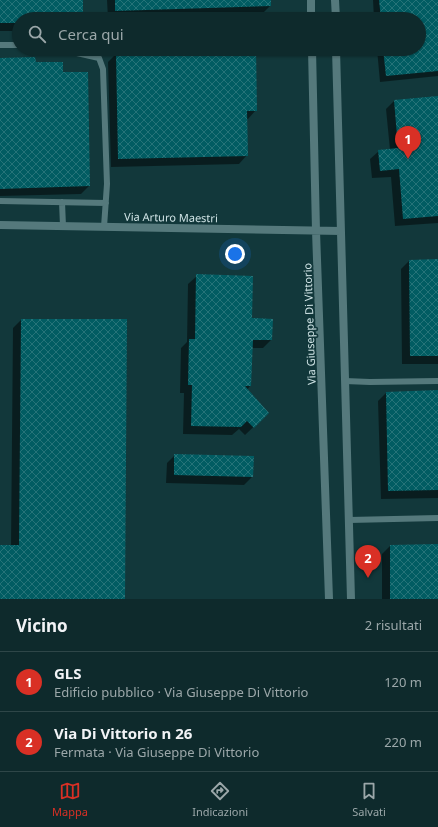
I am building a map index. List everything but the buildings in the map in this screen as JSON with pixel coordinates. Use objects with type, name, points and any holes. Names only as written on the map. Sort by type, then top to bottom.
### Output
[{"type":"street","points":[[311,0],[311,12]]},
{"type":"street","points":[[335,0],[336,12]]},
{"type":"street","name":"Via Giuseppe Di Vittorio","points":[[312,56],[316,231],[329,599]]},
{"type":"street","points":[[336,56],[351,599]]},
{"type":"street","name":"Via Arturo Maestri","points":[[0,225],[341,232]]},
{"type":"lane","points":[[0,45],[12,45]]},
{"type":"lane","points":[[90,56],[99,58],[103,69],[108,184],[104,227]]},
{"type":"lane","points":[[0,200],[106,203]]},
{"type":"lane","points":[[62,202],[63,226]]},
{"type":"lane","points":[[345,381],[438,381]]},
{"type":"lane","points":[[349,520],[438,518]]},
{"type":"place","name":"GLS","points":[[408,159]]},
{"type":"place","name":"Via Di Vittorio n 26","points":[[368,578]]}]
